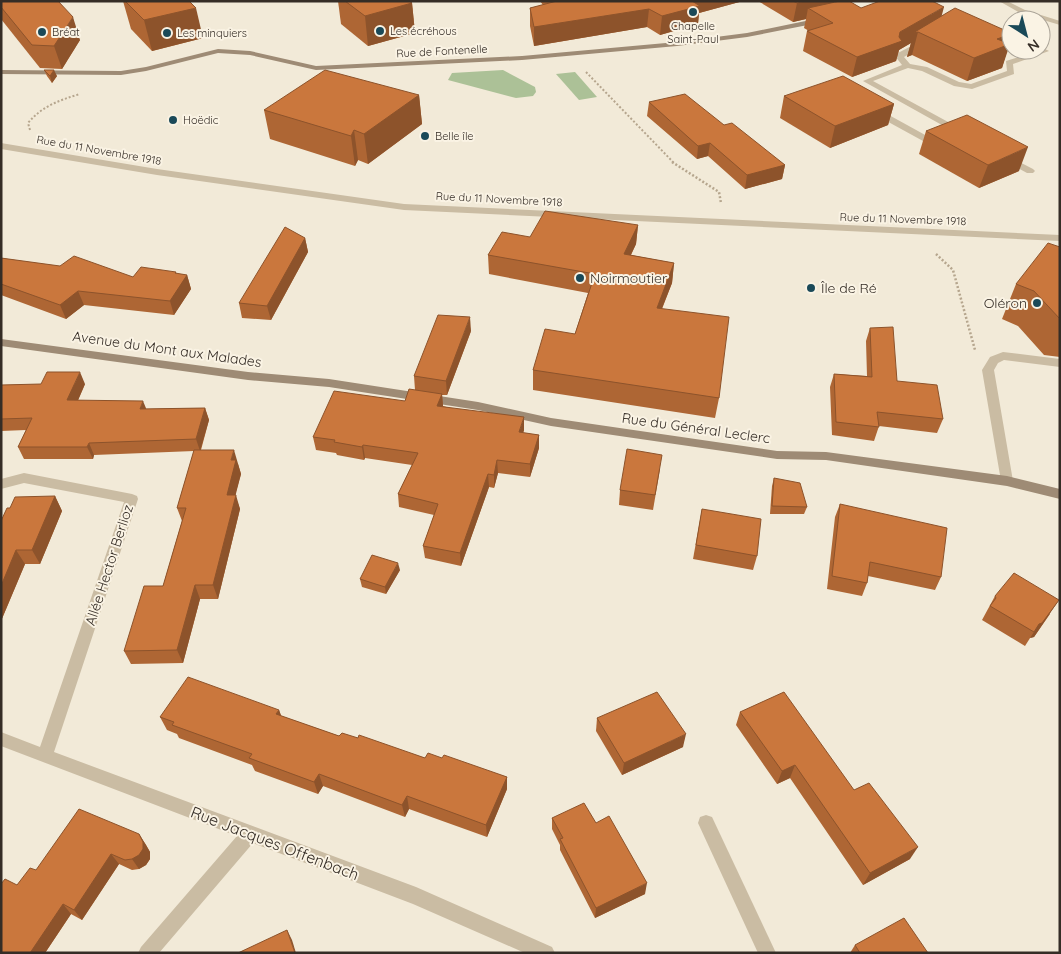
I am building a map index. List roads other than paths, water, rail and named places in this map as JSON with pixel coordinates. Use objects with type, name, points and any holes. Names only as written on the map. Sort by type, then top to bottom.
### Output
[{"type":"street","points":[[1002,1],[1028,14],[1060,23]]},
{"type":"street","name":"Rue de Fontenelle","points":[[1,72],[121,73],[146,69],[218,51],[250,52],[316,68],[571,54],[649,48],[747,35],[832,18]]},
{"type":"street","points":[[930,38],[899,56],[902,61],[908,66],[924,69],[958,84],[972,87],[1012,72],[1009,63],[1018,60]]},
{"type":"street","points":[[858,84],[908,66]]},
{"type":"street","points":[[867,81],[962,134]]},
{"type":"street","points":[[865,105],[926,139],[954,129]]},
{"type":"street","name":"Rue du 11 Novembre 1918","points":[[1,146],[157,172],[404,206],[658,220],[1060,238]]},
{"type":"street","points":[[996,152],[1030,171]]},
{"type":"street","name":"Avenue du Mont aux Malades","points":[[1,342],[248,376],[329,383]]},
{"type":"street","points":[[1007,481],[988,370],[994,360],[1003,356],[1060,363]]},
{"type":"street","name":"Rue du Général Leclerc","points":[[329,383],[478,406],[551,422],[777,456],[826,456],[1007,481],[1060,494]]},
{"type":"street","name":"Allée Hector Berlioz","points":[[1,484],[24,478],[132,499],[44,756]]},
{"type":"street","name":"Rue Jacques Offenbach","points":[[1,739],[416,896],[546,953]]},
{"type":"street","points":[[706,823],[767,953]]},
{"type":"street","points":[[147,953],[250,834]]},
{"type":"place","name":"Chapelle Saint-Paul","points":[[693,12]]},
{"type":"place","name":"Les écréhous","points":[[380,31]]},
{"type":"place","name":"Bréat","points":[[42,32]]},
{"type":"place","name":"Les minquiers","points":[[167,33]]},
{"type":"place","name":"Hoëdic","points":[[173,120]]},
{"type":"place","name":"Belle île","points":[[425,136]]},
{"type":"place","name":"Noirmoutier","points":[[580,278]]},
{"type":"place","name":"Île de Ré","points":[[811,288]]},
{"type":"place","name":"Oléron","points":[[1037,303]]}]
